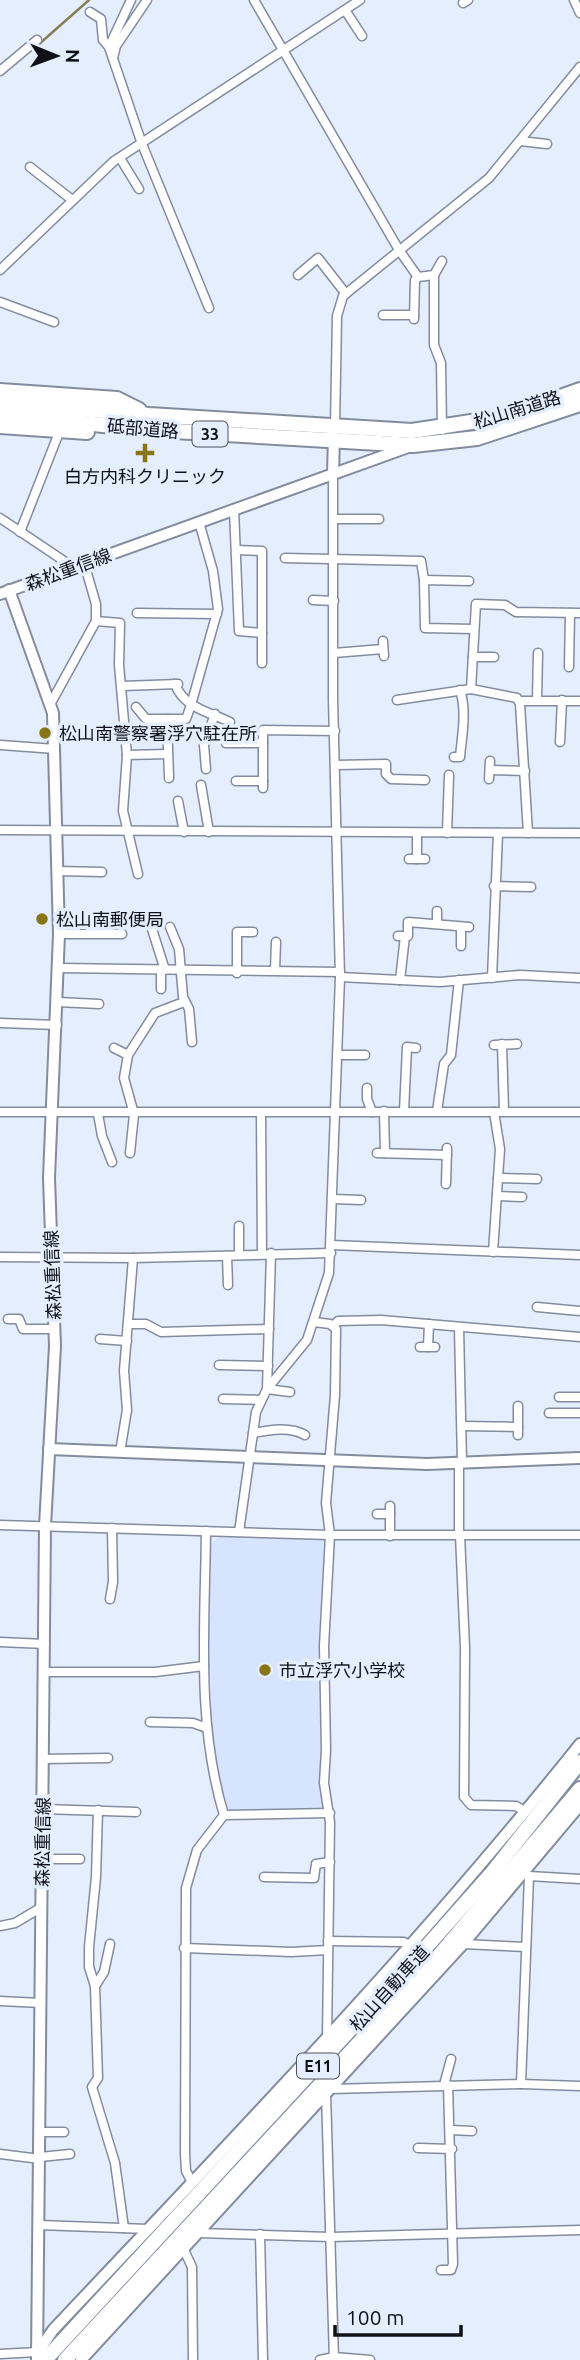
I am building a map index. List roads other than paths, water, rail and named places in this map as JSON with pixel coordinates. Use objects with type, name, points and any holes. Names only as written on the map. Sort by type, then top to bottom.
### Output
[{"type":"highway","name":"松山南道路","points":[[442,436],[580,390]]},
{"type":"highway","name":"砥部道路","points":[[2,408],[117,399],[149,415],[334,435]]},
{"type":"highway","name":"松山南道路","points":[[413,438],[507,430],[580,404]]},
{"type":"highway","name":"砥部道路","points":[[2,408],[140,429],[413,438]]},
{"type":"highway","points":[[2,408],[60,430],[111,434],[140,429]]},
{"type":"highway","name":"松山自動車道","points":[[38,2358],[429,1944],[491,1874],[580,1762]]},
{"type":"highway","name":"松山自動車道","points":[[65,2360],[432,1964],[580,1788]]},
{"type":"main road","points":[[333,475],[334,435]]},
{"type":"main road","name":"森松重信線","points":[[38,2358],[45,1525],[54,1329],[49,1178],[60,934],[52,701],[5,592],[333,475],[413,438]]},
{"type":"main road","points":[[49,1449],[329,1462],[460,1463],[580,1458]]},
{"type":"main road","points":[[38,2358],[53,2330],[327,2039],[526,1812],[580,1744]]},
{"type":"main road","points":[[81,2360],[527,1875],[580,1805]]},
{"type":"street","points":[[109,47],[131,0]]},
{"type":"street","points":[[113,58],[116,46],[147,0]]},
{"type":"street","points":[[254,0],[399,250],[418,277]]},
{"type":"street","points":[[0,270],[71,199],[120,158],[360,0]]},
{"type":"street","points":[[574,0],[580,13]]},
{"type":"street","points":[[345,10],[362,36]]},
{"type":"street","points":[[90,12],[101,19],[103,40],[109,47],[142,144],[209,308]]},
{"type":"street","points":[[0,71],[37,40]]},
{"type":"street","points":[[334,435],[337,316],[346,294],[489,178],[580,67]]},
{"type":"street","points":[[520,141],[547,144]]},
{"type":"street","points":[[120,158],[139,189]]},
{"type":"street","points":[[30,167],[71,199]]},
{"type":"street","points":[[298,275],[318,258],[346,294]]},
{"type":"street","points":[[442,261],[434,275],[434,345],[441,363],[442,436]]},
{"type":"street","points":[[418,277],[434,275]]},
{"type":"street","points":[[383,315],[414,317],[415,280],[418,277]]},
{"type":"street","points":[[0,302],[54,321]]},
{"type":"street","points":[[20,531],[60,430]]},
{"type":"street","points":[[239,1532],[253,1433],[261,1401],[267,1389],[303,1346],[330,1273],[340,974],[333,475]]},
{"type":"street","points":[[234,509],[239,631],[262,633]]},
{"type":"street","points":[[0,518],[79,565],[95,595],[96,621],[52,701]]},
{"type":"street","points":[[334,519],[379,519]]},
{"type":"street","points":[[124,708],[140,707],[146,719],[186,719],[217,614],[216,587],[199,522]]},
{"type":"street","points":[[237,550],[262,551],[262,663]]},
{"type":"street","points":[[285,558],[421,561],[425,628],[474,629]]},
{"type":"street","points":[[424,580],[469,581]]},
{"type":"street","points":[[313,600],[334,601]]},
{"type":"street","points":[[471,689],[476,604],[505,605],[516,612],[575,613],[571,663]]},
{"type":"street","points":[[137,613],[217,614]]},
{"type":"street","points":[[96,621],[120,623],[121,686],[127,755],[123,803],[138,874]]},
{"type":"street","points":[[334,653],[383,649]]},
{"type":"street","points":[[537,700],[538,653]]},
{"type":"street","points":[[473,657],[494,657]]},
{"type":"street","points":[[121,686],[177,684],[179,693],[191,705],[230,722]]},
{"type":"street","points":[[397,700],[471,689],[512,695],[520,701],[580,701]]},
{"type":"street","points":[[454,757],[460,757],[461,746],[464,707],[460,690]]},
{"type":"street","points":[[560,743],[562,700]]},
{"type":"street","points":[[520,701],[528,833]]},
{"type":"street","points":[[208,763],[204,745],[215,714]]},
{"type":"street","points":[[167,719],[168,754],[172,773]]},
{"type":"street","points":[[236,781],[263,785],[262,730],[335,731]]},
{"type":"street","points":[[226,743],[262,743]]},
{"type":"street","points":[[1,745],[54,750]]},
{"type":"street","points":[[127,755],[168,754]]},
{"type":"street","points":[[336,765],[386,764],[386,774],[391,779],[413,784],[425,780]]},
{"type":"street","points":[[490,770],[525,771]]},
{"type":"street","points":[[447,833],[449,775]]},
{"type":"street","points":[[204,789],[209,832]]},
{"type":"street","points":[[178,802],[184,832]]},
{"type":"street","points":[[0,830],[580,833]]},
{"type":"street","points":[[417,833],[417,859]]},
{"type":"street","points":[[492,978],[498,833]]},
{"type":"street","points":[[57,871],[102,872]]},
{"type":"street","points":[[494,886],[531,887]]},
{"type":"street","points":[[437,911],[437,922]]},
{"type":"street","points":[[400,980],[401,936],[408,936],[408,922],[437,922],[446,927],[465,927],[461,946]]},
{"type":"street","points":[[170,927],[180,949],[184,1002],[188,1009],[192,1042]]},
{"type":"street","points":[[152,929],[163,970],[161,989]]},
{"type":"street","points":[[237,973],[237,932],[253,932]]},
{"type":"street","points":[[60,934],[122,934]]},
{"type":"street","points":[[275,971],[276,942]]},
{"type":"street","points":[[59,968],[237,973],[275,971],[400,980],[458,981],[531,975],[580,978]]},
{"type":"street","points":[[437,1111],[444,1064],[451,1055],[458,981]]},
{"type":"street","points":[[58,1002],[99,1004]]},
{"type":"street","points":[[130,1153],[134,1114],[124,1078],[128,1055],[155,1013],[184,1002]]},
{"type":"street","points":[[0,1023],[57,1025]]},
{"type":"street","points":[[504,1111],[498,1045],[517,1044]]},
{"type":"street","points":[[404,1111],[407,1047],[416,1048]]},
{"type":"street","points":[[114,1048],[128,1055]]},
{"type":"street","points":[[339,1055],[365,1055]]},
{"type":"street","points":[[367,1088],[372,1112]]},
{"type":"street","points":[[0,1112],[261,1115],[384,1111],[580,1112]]},
{"type":"street","points":[[384,1111],[381,1153],[405,1157],[447,1151],[443,1178]]},
{"type":"street","points":[[493,1252],[500,1142],[494,1111]]},
{"type":"street","points":[[99,1114],[104,1144],[112,1162]]},
{"type":"street","points":[[261,1115],[269,1328],[267,1389]]},
{"type":"street","points":[[498,1178],[537,1179]]},
{"type":"street","points":[[497,1196],[523,1197]]},
{"type":"street","points":[[333,1199],[361,1200]]},
{"type":"street","points":[[239,1226],[239,1255]]},
{"type":"street","points":[[0,1257],[227,1256],[331,1249],[580,1255]]},
{"type":"street","points":[[227,1256],[228,1285]]},
{"type":"street","points":[[120,1452],[127,1410],[124,1371],[130,1324],[133,1258]]},
{"type":"street","points":[[537,1307],[580,1311]]},
{"type":"street","points":[[8,1319],[19,1320],[23,1329],[54,1329]]},
{"type":"street","points":[[327,2039],[330,1813],[324,1783],[327,1750],[324,1646],[330,1535],[326,1503],[335,1395],[334,1325],[338,1321],[381,1320],[580,1337]]},
{"type":"street","points":[[314,1322],[334,1325]]},
{"type":"street","points":[[130,1324],[146,1324],[161,1332],[269,1328]]},
{"type":"street","points":[[427,1347],[429,1324]]},
{"type":"street","points":[[459,1327],[459,1535],[465,1648],[464,1797],[471,1805],[516,1806],[526,1812]]},
{"type":"street","points":[[100,1339],[127,1341]]},
{"type":"street","points":[[219,1365],[268,1366]]},
{"type":"street","points":[[267,1389],[290,1392]]},
{"type":"street","points":[[559,1397],[580,1398]]},
{"type":"street","points":[[223,1399],[261,1401]]},
{"type":"street","points":[[461,1426],[518,1431],[521,1411]]},
{"type":"street","points":[[553,1415],[580,1413]]},
{"type":"street","points":[[253,1433],[280,1430],[298,1431],[305,1435]]},
{"type":"street","points":[[377,1514],[390,1510],[390,1535]]},
{"type":"street","points":[[0,1525],[330,1535],[580,1535]]},
{"type":"street","points":[[110,1600],[113,1582],[113,1528]]},
{"type":"street","points":[[206,1531],[206,1728],[212,1778],[223,1815]]},
{"type":"street","points":[[0,1642],[30,1646],[45,1644]]},
{"type":"street","points":[[45,1672],[155,1672],[204,1666]]},
{"type":"street","points":[[150,1722],[193,1724],[206,1728]]},
{"type":"street","points":[[43,1759],[108,1758]]},
{"type":"street","points":[[43,1809],[136,1812]]},
{"type":"street","points":[[98,1811],[89,1967],[95,1986],[99,2078],[92,2087],[92,2092],[115,2163],[124,2228]]},
{"type":"street","points":[[223,1815],[330,1813]]},
{"type":"street","points":[[192,2182],[186,2171],[185,2154],[184,1948],[188,1871],[197,1850],[223,1815]]},
{"type":"street","points":[[42,1859],[80,1859]]},
{"type":"street","points":[[264,1877],[314,1878],[316,1864],[330,1862]]},
{"type":"street","points":[[521,2084],[527,1875],[580,1879]]},
{"type":"street","points":[[96,1877],[106,1878]]},
{"type":"street","points":[[0,1926],[10,1925],[42,1907]]},
{"type":"street","points":[[184,1948],[291,1952],[328,1946],[404,1942],[410,1946]]},
{"type":"street","points":[[95,1986],[104,1972],[110,1944]]},
{"type":"street","points":[[463,1944],[526,1947]]},
{"type":"street","points":[[0,2001],[41,2003]]},
{"type":"street","points":[[441,2270],[451,2270],[457,2253],[453,2235],[452,2149],[446,2085],[451,2059]]},
{"type":"street","points":[[334,2358],[328,2092],[446,2085],[580,2086]]},
{"type":"street","points":[[451,2130],[472,2130]]},
{"type":"street","points":[[40,2132],[64,2132]]},
{"type":"street","points":[[418,2148],[452,2149]]},
{"type":"street","points":[[0,2154],[40,2158],[69,2154]]},
{"type":"street","points":[[39,2225],[148,2229]]},
{"type":"street","points":[[199,2232],[331,2237],[580,2230]]},
{"type":"street","points":[[260,2234],[264,2281],[263,2360]]},
{"type":"street","points":[[184,2250],[192,2267],[193,2360]]},
{"type":"street","points":[[0,2354],[38,2358]]},
{"type":"street","points":[[320,2360],[370,2360]]},
{"type":"waterway","points":[[38,45],[89,0]]},
{"type":"place","name":"白方内科クリニック","points":[[145,453]]},
{"type":"place","name":"松山南警察署浮穴駐在所","points":[[45,733]]},
{"type":"place","name":"松山南郵便局","points":[[42,919]]},
{"type":"place","name":"市立浮穴小学校","points":[[265,1670]]}]
